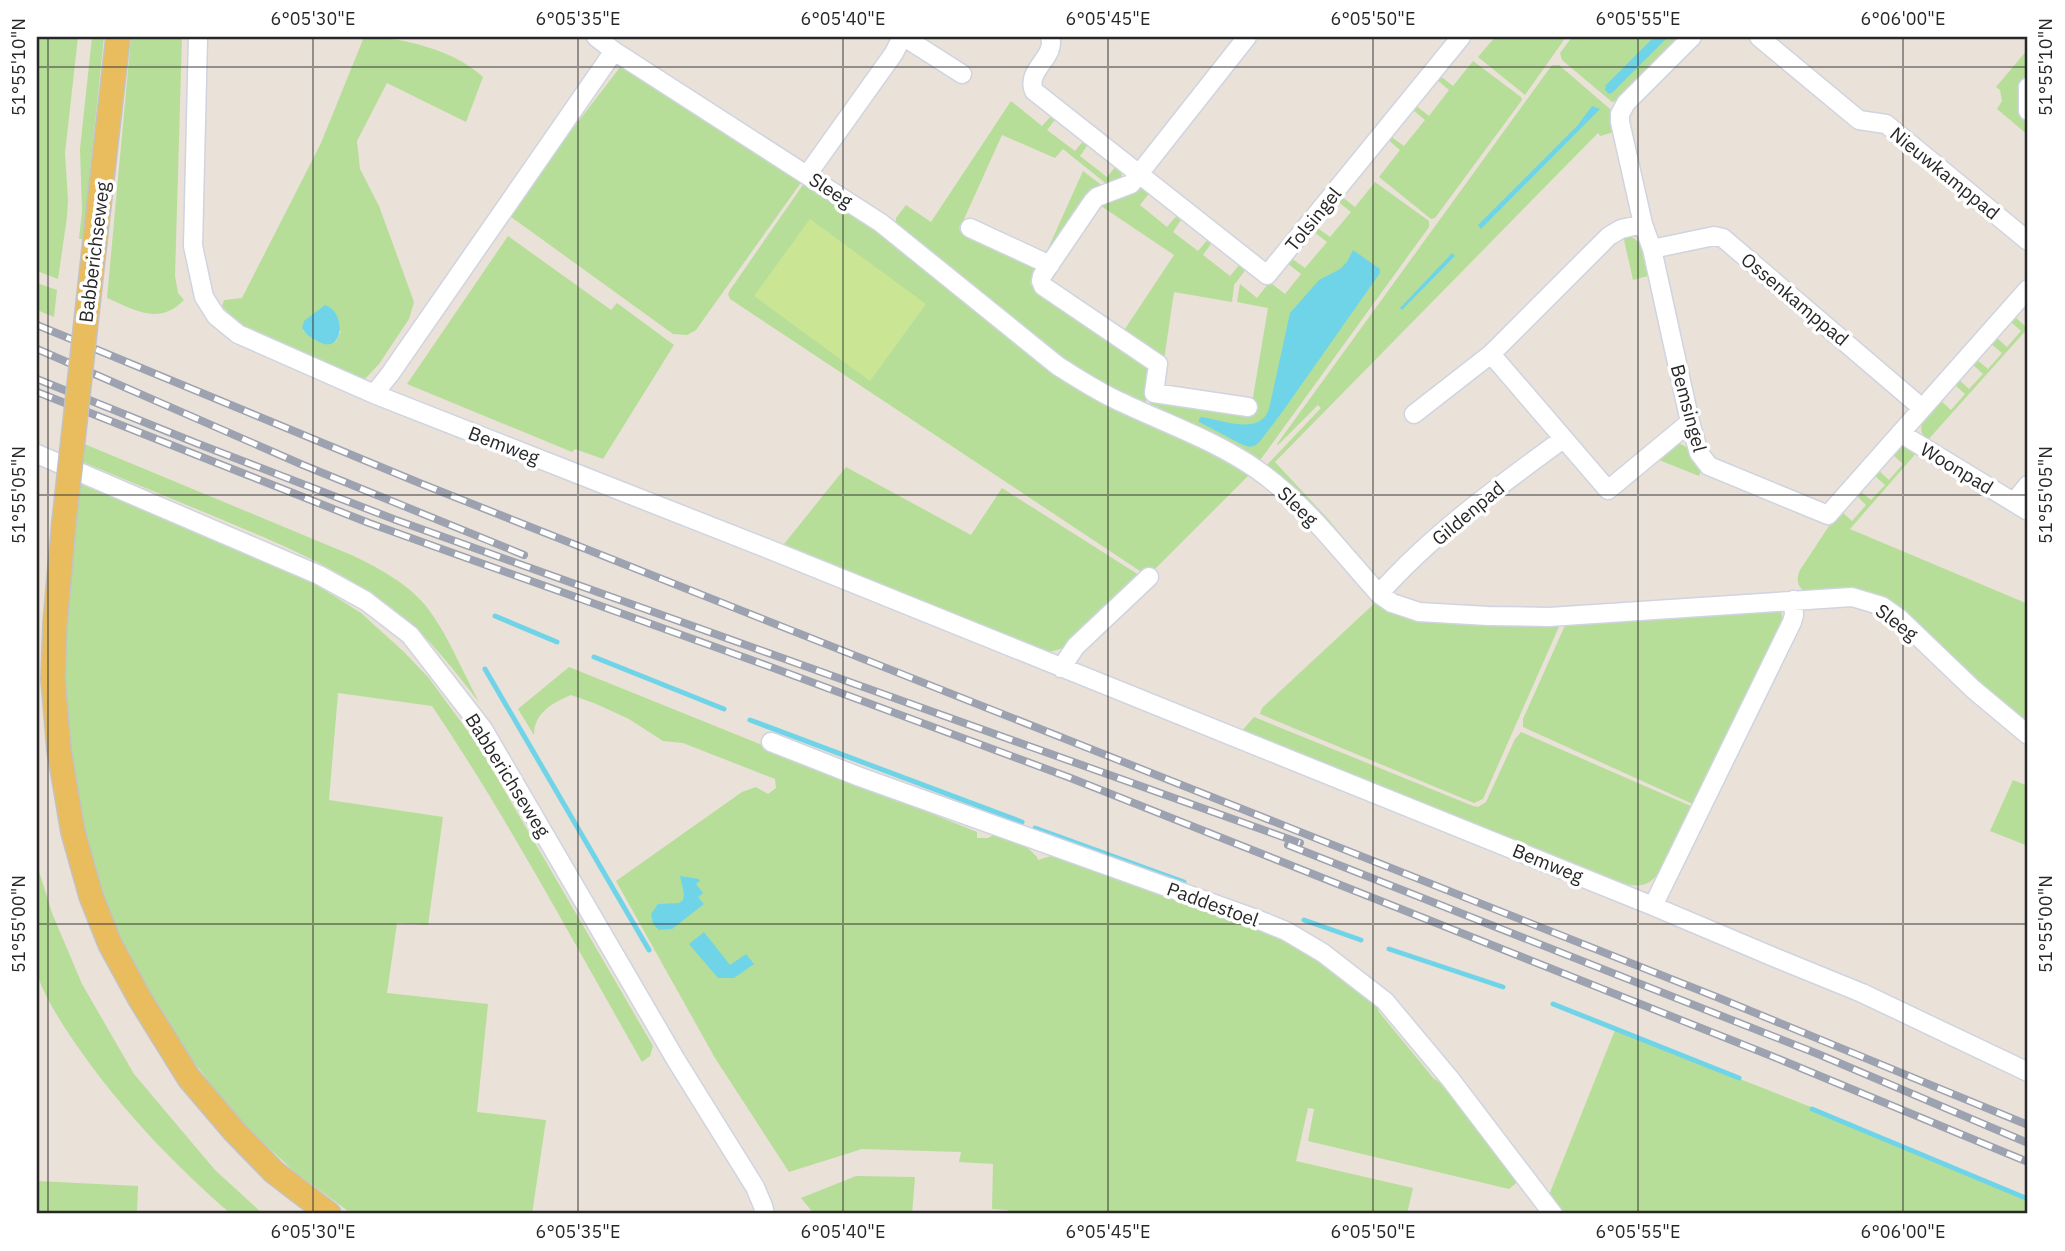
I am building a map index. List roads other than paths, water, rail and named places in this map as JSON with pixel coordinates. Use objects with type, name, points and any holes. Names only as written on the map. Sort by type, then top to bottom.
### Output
[{"type":"main road","name":"Babberichseweg","points":[[118,37],[55,624],[53,680],[60,750],[73,832],[91,896],[110,944],[189,1078],[274,1172],[329,1214]]},
{"type":"street","name":"Bemweg","points":[[198,37],[193,246],[204,297],[216,316],[238,334],[374,394],[766,548],[1653,906],[1862,993],[2028,1072]]},
{"type":"street","name":"Sleeg","points":[[596,37],[881,223],[1058,366],[1120,402],[1242,460],[1278,485],[1320,526],[1379,594],[1392,603],[1419,612],[1549,617],[1852,597],[1882,606],[1899,618],[1973,689],[2028,735]]},
{"type":"street","points":[[807,175],[897,50],[903,37],[962,74]]},
{"type":"street","name":"Tolsingel","points":[[1050,37],[1050,50],[1032,79],[1034,91],[1267,275],[1461,37]]},
{"type":"street","points":[[1247,37],[1140,174],[1127,187],[1097,197],[1093,201],[1042,276],[1041,282],[1043,286],[1158,364],[1154,393],[1248,407]]},
{"type":"street","name":"Bemsingel","points":[[1692,37],[1626,103],[1620,114],[1620,122],[1643,224],[1652,249],[1690,422],[1703,462],[1828,515],[2028,289]]},
{"type":"street","name":"Nieuwkamppad","points":[[1759,37],[1859,120],[1886,124],[2028,241]]},
{"type":"street","points":[[374,394],[614,51]]},
{"type":"street","points":[[2028,87],[2028,111]]},
{"type":"street","points":[[1414,414],[1491,354],[1609,236],[1621,229],[1643,224]]},
{"type":"street","points":[[970,228],[1050,265]]},
{"type":"street","name":"Ossenkamppad","points":[[1652,249],[1714,236],[1723,238],[1922,408]]},
{"type":"street","points":[[1491,354],[1608,490],[1690,422]]},
{"type":"street","name":"Woonpad","points":[[1900,433],[2021,506],[2028,485]]},
{"type":"street","name":"Gildenpad","points":[[1379,594],[1433,541],[1511,477],[1563,439]]},
{"type":"street","name":"Babberichseweg","points":[[37,454],[319,575],[366,601],[410,635],[483,729],[676,1060],[755,1187],[765,1214]]},
{"type":"street","points":[[1061,668],[1076,646],[1149,577]]},
{"type":"street","points":[[1653,906],[1792,622],[1793,600]]},
{"type":"street","name":"Paddestoel","points":[[771,742],[860,777],[1259,920],[1323,953],[1385,1001],[1451,1080],[1553,1214]]},
{"type":"water","points":[[1654,37],[1668,37],[1609,94],[1605,90],[1606,85]]},
{"type":"water","points":[[1592,106],[1600,109],[1481,229],[1478,225],[1577,126]]},
{"type":"water","points":[[1353,250],[1380,269],[1380,273],[1261,440],[1250,447],[1243,445],[1199,422],[1201,417],[1249,424],[1264,417],[1269,409],[1290,313],[1319,280],[1340,269],[1347,262]]},
{"type":"water","points":[[1452,253],[1455,256],[1402,310],[1400,308]]},
{"type":"water","points":[[325,305],[337,315],[340,331],[334,343],[328,344],[312,338],[302,328],[304,321]]},
{"type":"water","points":[[680,876],[699,879],[696,884],[703,893],[698,897],[704,904],[672,929],[659,930],[653,924],[651,914],[658,904],[679,903],[683,900]]},
{"type":"water","points":[[704,932],[730,965],[746,954],[754,964],[734,978],[718,978],[689,944]]},
{"type":"waterway","points":[[495,616],[557,642]]},
{"type":"waterway","points":[[594,657],[724,709]]},
{"type":"waterway","points":[[485,669],[649,950]]},
{"type":"waterway","points":[[750,720],[1022,822]]},
{"type":"waterway","points":[[1035,828],[1184,882]]},
{"type":"waterway","points":[[1304,920],[1361,940]]},
{"type":"waterway","points":[[1389,949],[1503,987]]},
{"type":"waterway","points":[[1553,1004],[1739,1078]]},
{"type":"waterway","points":[[1812,1109],[2028,1199]]},
{"type":"railway","points":[[37,325],[422,484],[1719,998],[2028,1125]]},
{"type":"railway","points":[[37,349],[303,465],[524,555]]},
{"type":"railway","points":[[37,379],[396,520],[1300,843]]},
{"type":"railway","points":[[37,392],[369,523],[1068,777],[1774,1057],[2028,1162]]},
{"type":"railway","points":[[1288,845],[1818,1054],[2028,1143]]}]
